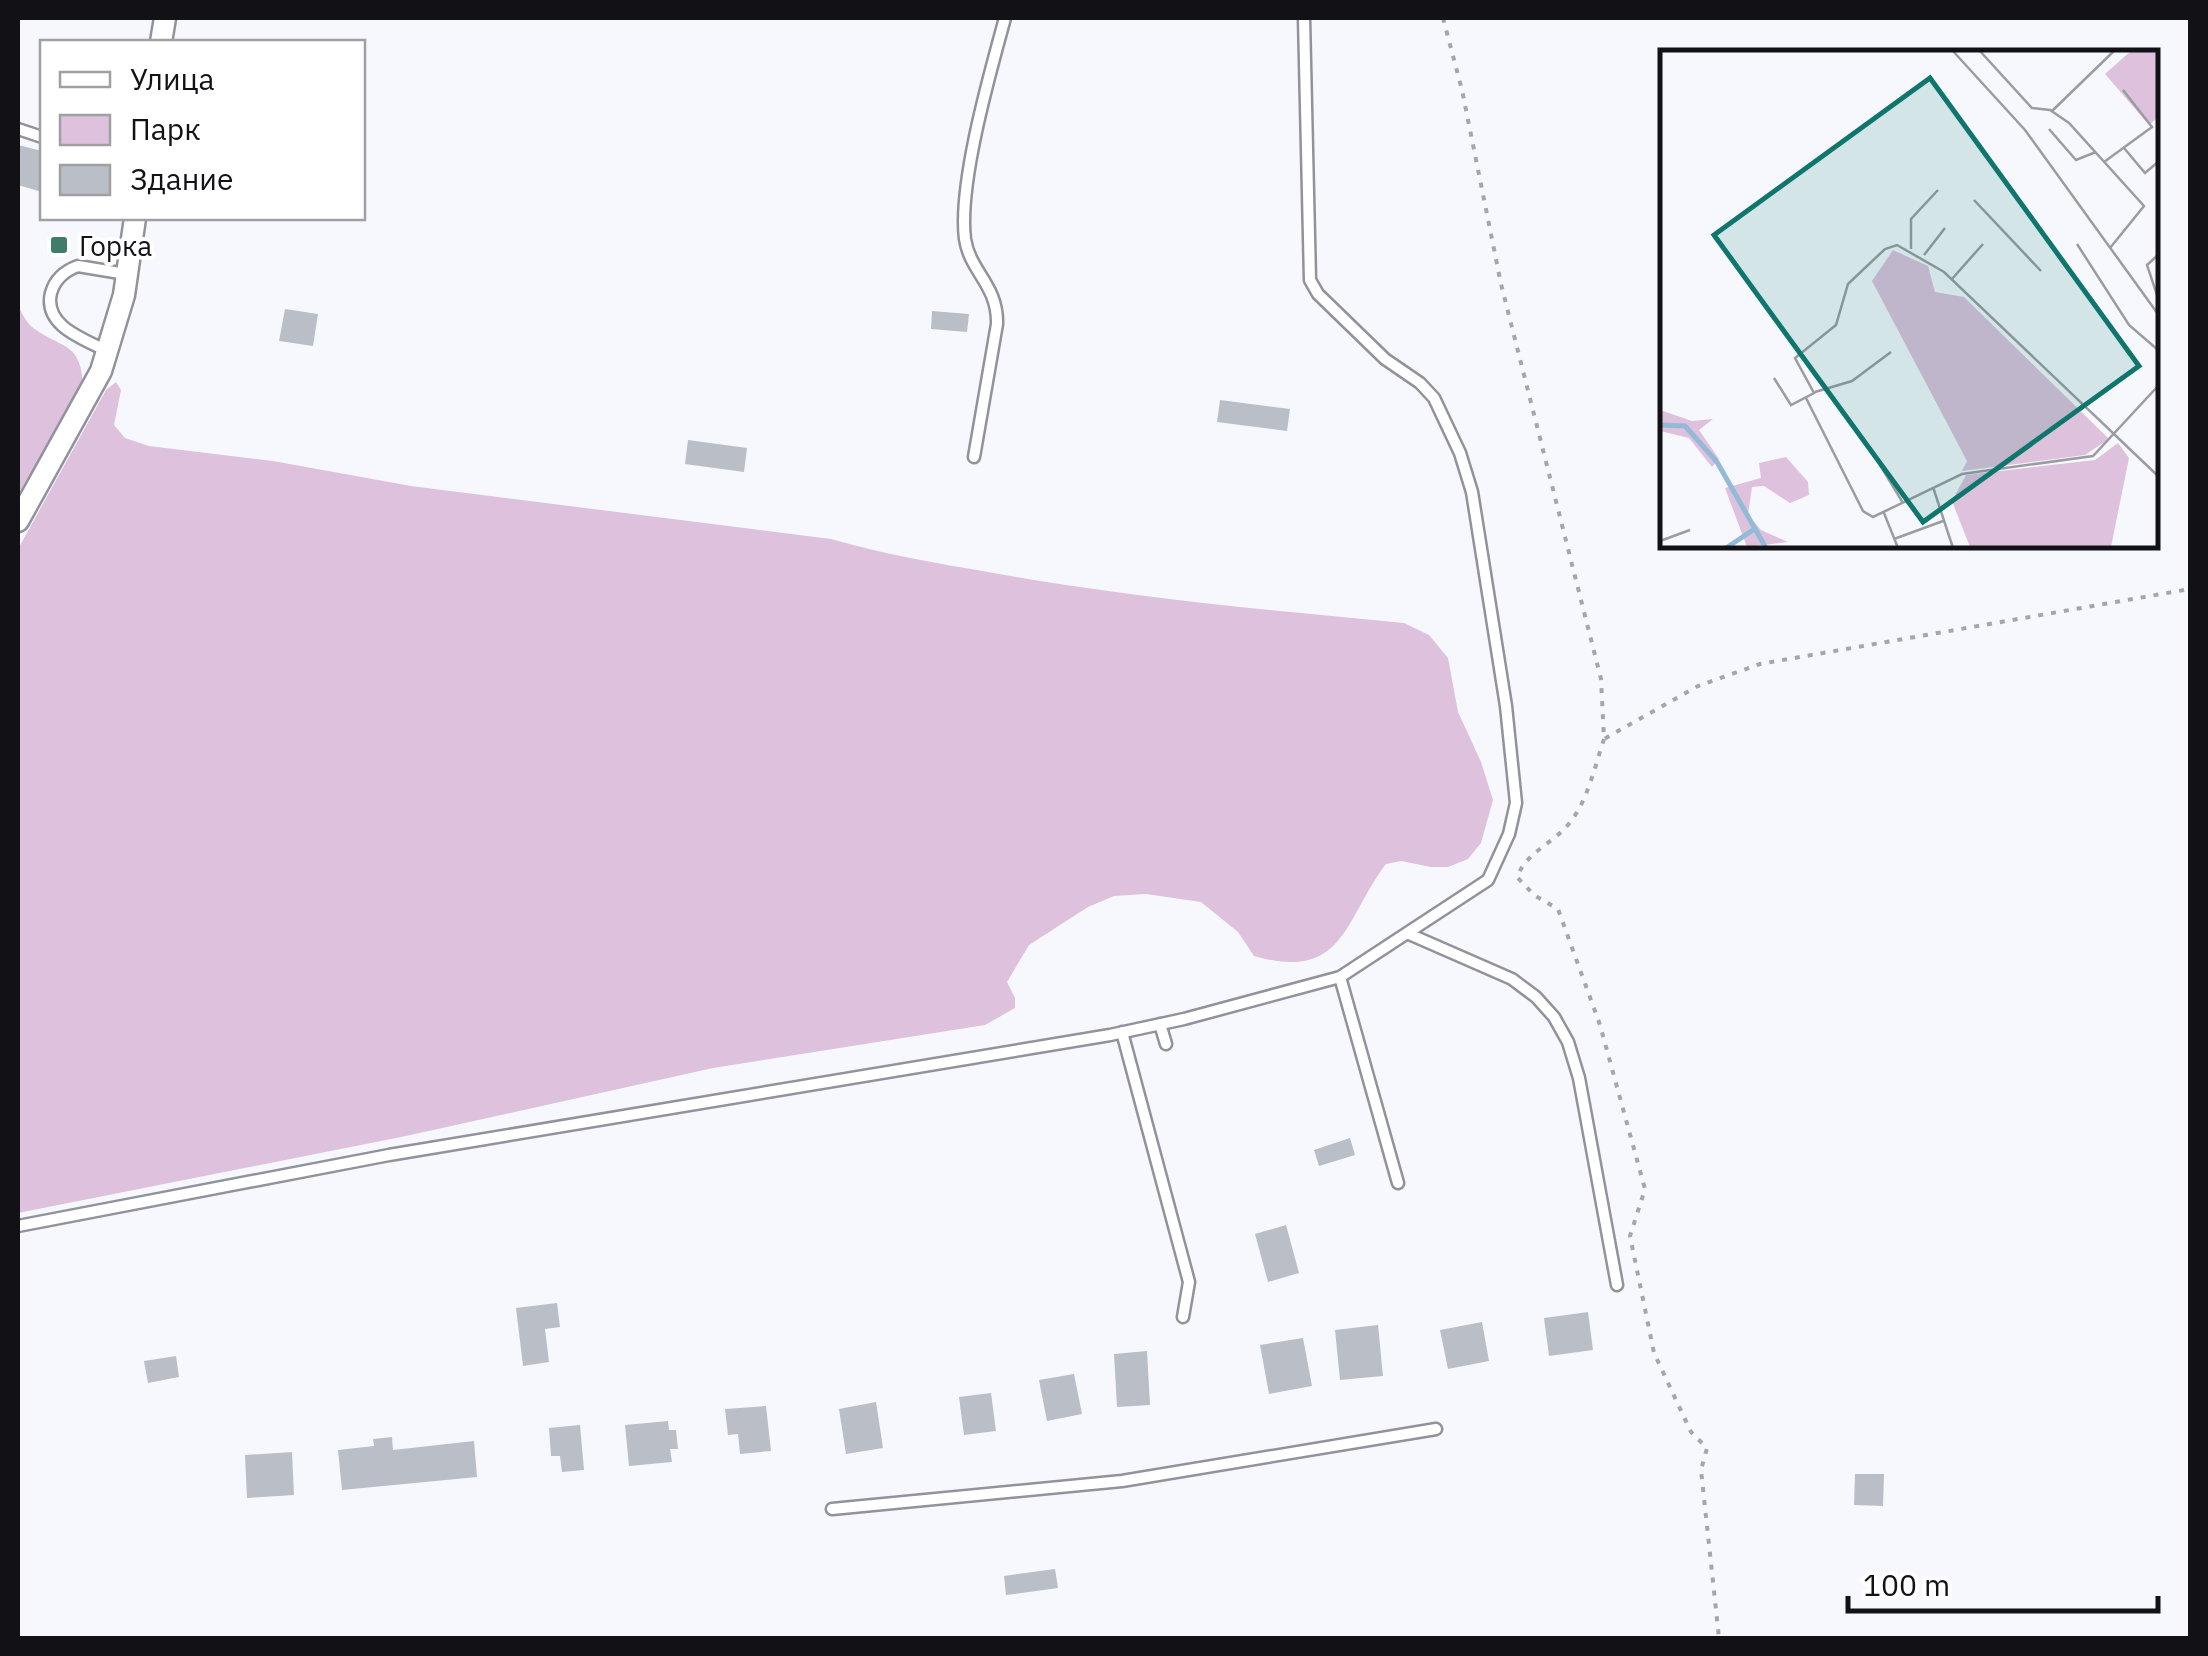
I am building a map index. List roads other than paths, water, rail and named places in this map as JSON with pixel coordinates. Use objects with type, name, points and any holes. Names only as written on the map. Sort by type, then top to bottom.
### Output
[{"type":"street","points":[[18,522],[81,411],[108,352],[127,275],[135,220]]},
{"type":"lane","points":[[974,456],[998,324],[998,303],[966,243],[964,222],[972,160],[1005,18]]},
{"type":"lane","points":[[18,1226],[388,1155],[1160,1024],[1340,977],[1488,880],[1509,834],[1516,804],[1506,706],[1472,492],[1460,453],[1434,398],[1386,359],[1318,294],[1310,280],[1304,18]]},
{"type":"lane","points":[[108,352],[70,332],[55,318],[50,300],[53,287],[60,276],[78,266],[127,275]]},
{"type":"lane","points":[[1408,934],[1512,979],[1545,1007],[1568,1042],[1580,1078],[1617,1285]]},
{"type":"lane","points":[[1340,977],[1398,1183]]},
{"type":"lane","points":[[1160,1024],[1166,1044]]},
{"type":"lane","points":[[1122,1032],[1189,1282],[1183,1317]]},
{"type":"lane","points":[[832,1508],[1122,1481],[1436,1429]]},
{"type":"place","name":"Горка","points":[[59,245]]}]
